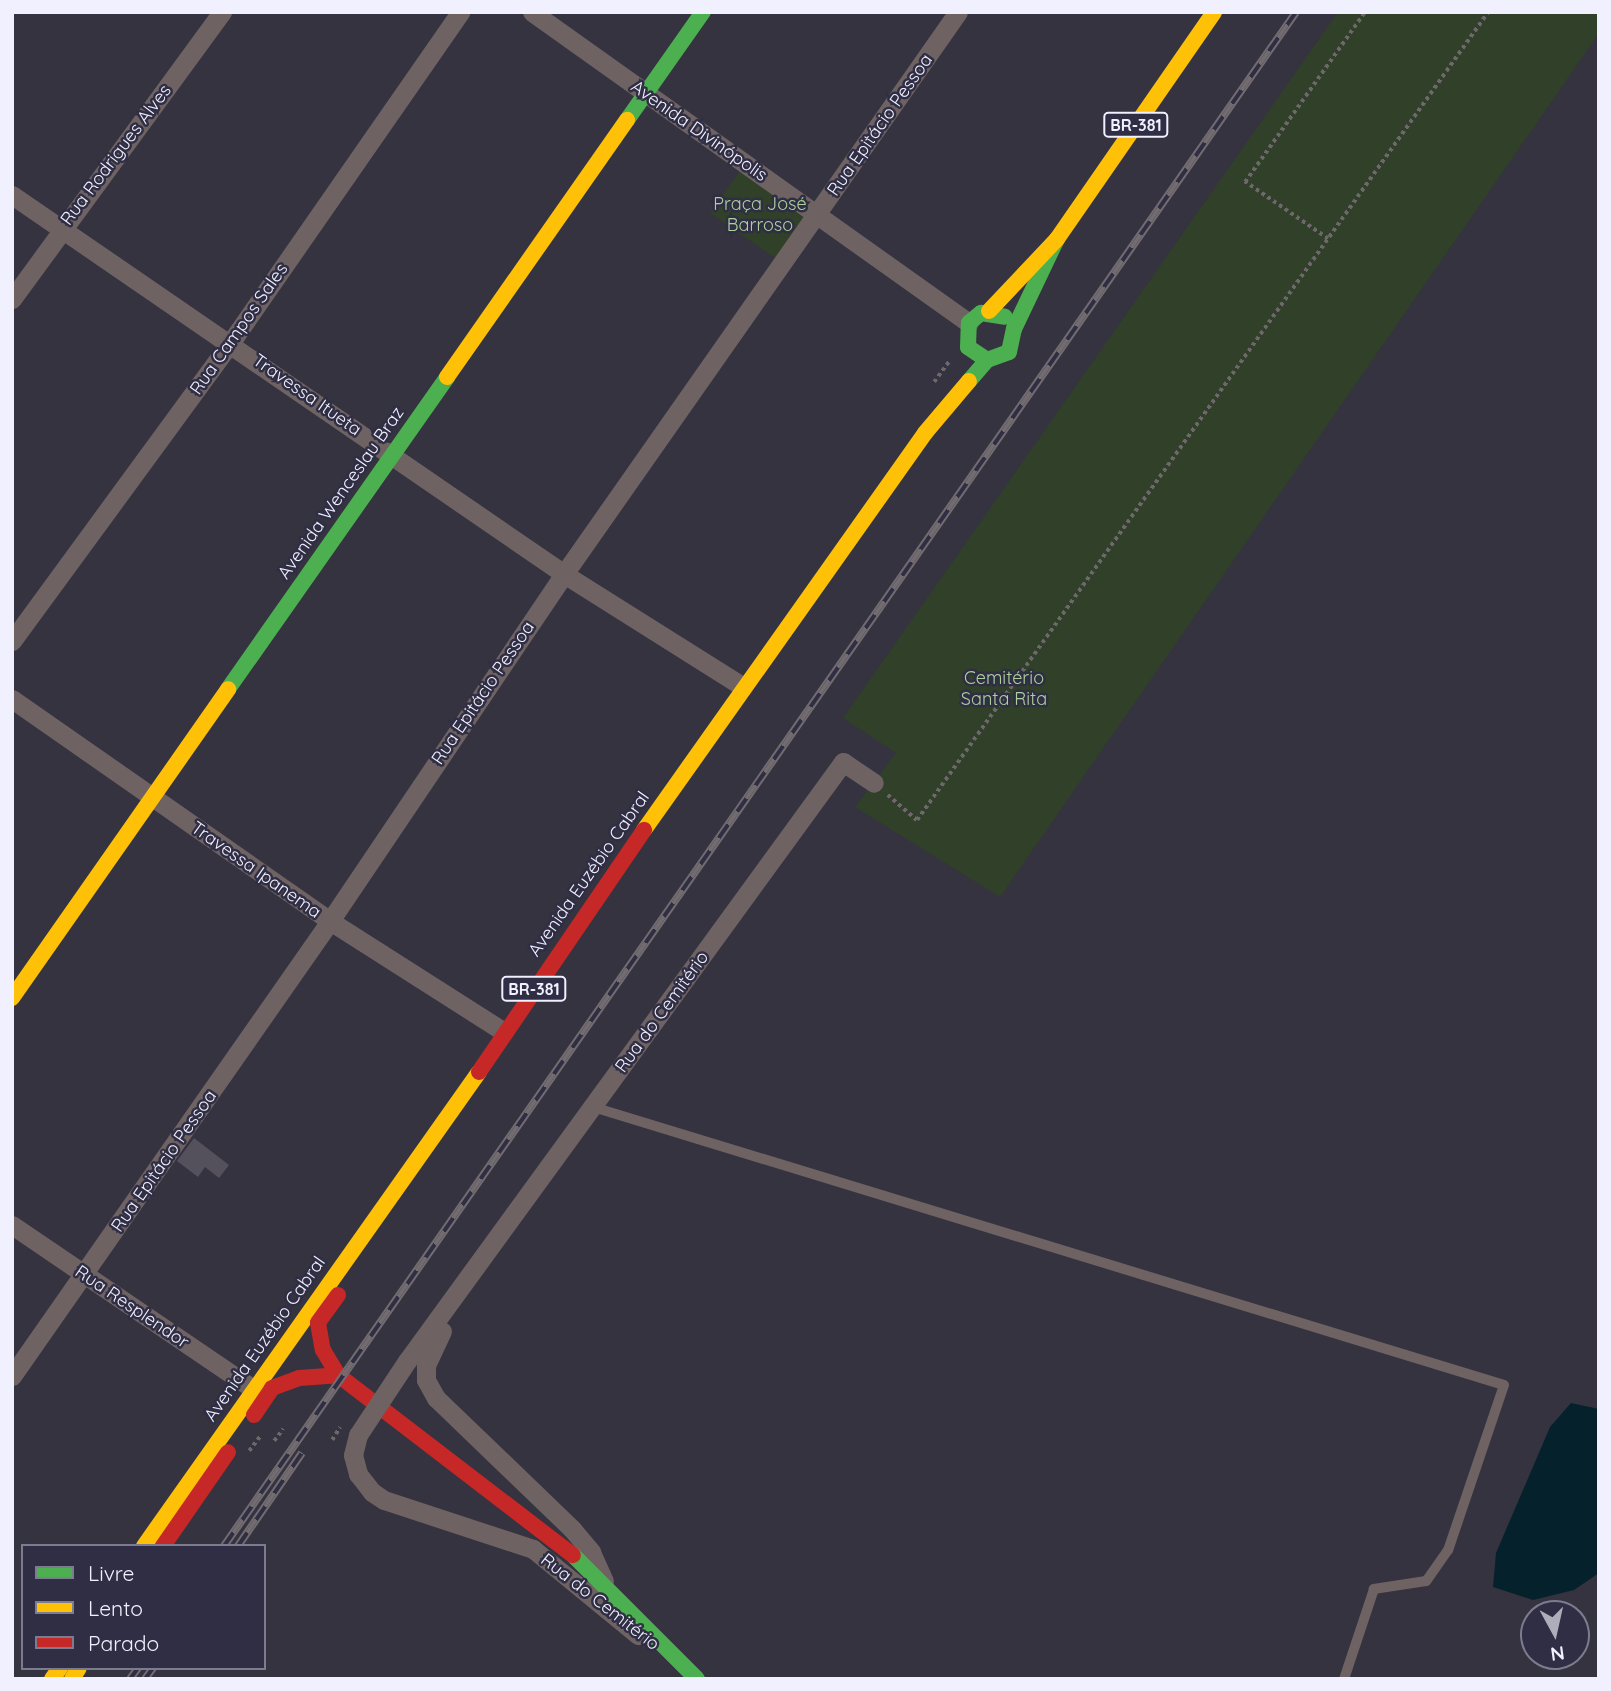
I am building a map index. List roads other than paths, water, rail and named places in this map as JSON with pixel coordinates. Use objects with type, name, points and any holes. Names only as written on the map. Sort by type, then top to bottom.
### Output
[{"type":"street","name":"Rua Rodrigues Alves","points":[[12,299],[222,12]]},
{"type":"street","name":"Rua Campos Sales","points":[[12,641],[231,342],[460,12]]},
{"type":"street","name":"Avenida Divinópolis","points":[[532,12],[969,323]]},
{"type":"street","name":"Avenida Wenceslau Braz","points":[[12,998],[703,12]]},
{"type":"street","name":"Rua Epitácio Pessoa","points":[[12,1376],[85,1276],[330,921],[564,574],[958,12]]},
{"type":"street","name":"Avenida Euzébio Cabral","points":[[989,311],[1057,239],[1214,12]]},
{"type":"street","name":"Travessa Itueta","points":[[12,195],[60,230],[231,342],[564,574],[743,686]]},
{"type":"street","name":"Avenida Euzébio Cabral","points":[[145,1544],[476,1077],[504,1032],[743,686],[925,433],[987,360],[1009,352],[1014,329],[1057,239]]},
{"type":"street","name":"BR-381","points":[[962,359],[969,323],[989,311]]},
{"type":"street","points":[[989,311],[1005,316],[1014,329]]},
{"type":"street","name":"Avenida Euzébio Cabral","points":[[925,433],[962,359]]},
{"type":"street","points":[[962,359],[987,360]]},
{"type":"street","name":"Travessa Ipanema","points":[[12,699],[330,921],[504,1032]]},
{"type":"street","name":"Rua do Cemitério","points":[[692,1674],[637,1635],[533,1549],[406,1508],[372,1492],[358,1474],[353,1455],[358,1435],[407,1361],[843,762],[874,783]]},
{"type":"street","points":[[476,1077],[444,1143],[318,1322],[323,1350],[338,1375],[555,1538],[692,1674]]},
{"type":"street","name":"Rua Resplendor","points":[[12,1225],[253,1389]]},
{"type":"street","name":"Rua do Cemitério","points":[[459,1292],[430,1353],[426,1380],[436,1398],[572,1529],[591,1552],[608,1589]]},
{"type":"street","points":[[164,1544],[272,1388],[299,1378],[338,1375]]},
{"type":"lane","points":[[593,1107],[1504,1385],[1448,1550],[1426,1581],[1374,1589],[1345,1679]]},
{"type":"water","points":[[1571,1403],[1599,1409],[1599,1573],[1574,1590],[1533,1600],[1493,1587],[1496,1553],[1550,1427]]},
{"type":"railway","points":[[225,1544],[1296,12]]},
{"type":"railway","points":[[239,1544],[302,1453]]},
{"type":"railway","points":[[130,1679],[137,1670]]},
{"type":"railway","points":[[145,1679],[152,1670]]},
{"type":"park label","name":"Praça José Barroso","points":[[760,215]]},
{"type":"park label","name":"Cemitério Santa Rita","points":[[1004,689]]}]
